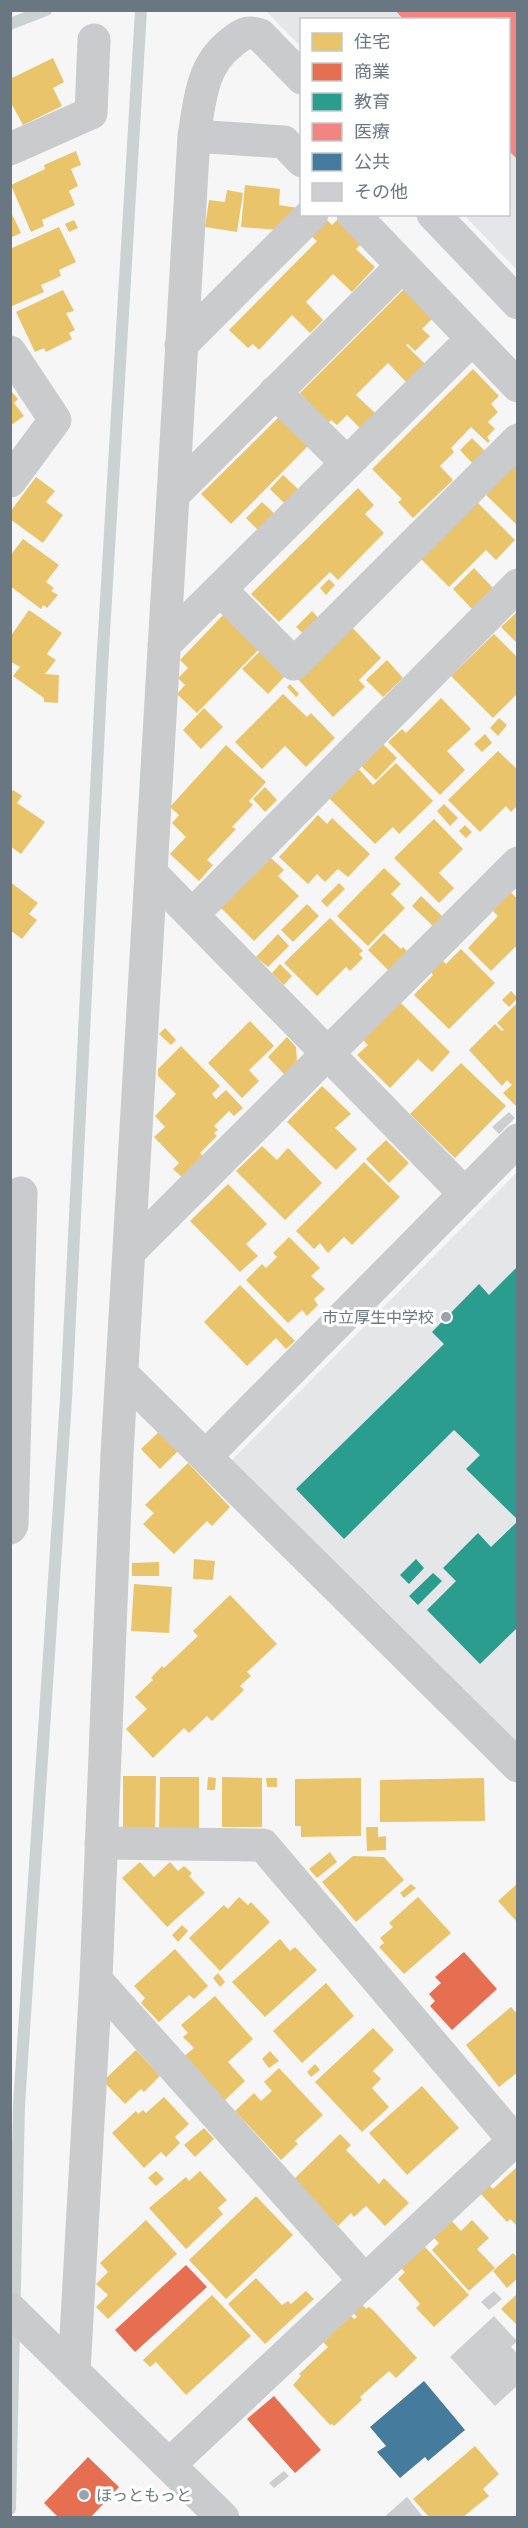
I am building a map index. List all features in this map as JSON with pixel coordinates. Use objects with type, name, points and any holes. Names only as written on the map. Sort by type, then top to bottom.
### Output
[{"type":"street","points":[[74,2372],[96,1980],[117,1454],[124,1376],[194,136],[204,79],[212,62],[226,46],[243,33],[252,32],[260,35],[300,76]]},
{"type":"street","points":[[10,149],[91,113],[94,40]]},
{"type":"street","points":[[194,136],[284,142],[300,159]]},
{"type":"street","points":[[181,345],[310,216]]},
{"type":"street","points":[[355,216],[518,386]]},
{"type":"street","points":[[435,216],[518,303]]},
{"type":"street","points":[[173,495],[402,266]]},
{"type":"street","points":[[164,645],[472,339]]},
{"type":"street","points":[[10,352],[55,420],[10,481]]},
{"type":"street","points":[[275,392],[347,463]]},
{"type":"street","points":[[220,589],[294,664],[518,440]]},
{"type":"street","points":[[192,915],[518,585]]},
{"type":"street","points":[[131,1250],[518,863]]},
{"type":"street","points":[[152,874],[465,1194]]},
{"type":"street","points":[[206,1456],[518,1140]]},
{"type":"street","points":[[10,1528],[12,1525],[13,1382],[21,1193]]},
{"type":"street","points":[[124,1376],[518,1766]]},
{"type":"street","points":[[101,1844],[263,1845],[516,2139],[169,2465]]},
{"type":"street","points":[[96,1980],[365,2281]]},
{"type":"street","points":[[10,2309],[222,2517]]},
{"type":"shaded area","points":[[266,11],[517,11],[517,270],[465,216],[510,216],[510,18],[300,18],[300,46]]},
{"type":"shaded area","name":"市立厚生中学校","points":[[517,1172],[517,1743],[231,1461]]},
{"type":"building: 住宅","points":[[53,58],[64,82],[53,88],[62,106],[23,125],[10,101],[10,79]]},
{"type":"building: 住宅","points":[[76,151],[81,165],[71,169],[78,186],[69,191],[75,205],[42,220],[44,226],[31,232],[11,185],[45,169],[44,165]]},
{"type":"building: 住宅","points":[[245,185],[280,189],[279,205],[298,208],[278,230],[241,227]]},
{"type":"building: 住宅","points":[[227,190],[243,193],[237,232],[205,227],[209,200],[225,202]]},
{"type":"building: 住宅","points":[[10,210],[21,233],[10,238]]},
{"type":"building: 住宅","points":[[339,218],[363,242],[356,249],[375,267],[352,292],[333,274],[306,302],[323,320],[310,333],[292,315],[259,350],[253,344],[248,348],[229,330],[317,241],[310,235],[326,219],[332,225]]},
{"type":"building: 住宅","points":[[74,220],[78,228],[69,232],[65,224]]},
{"type":"building: 住宅","points":[[59,227],[76,262],[59,270],[61,276],[41,285],[44,292],[10,307],[10,249]]},
{"type":"building: 住宅","points":[[404,289],[433,318],[422,329],[430,336],[415,351],[408,344],[406,345],[426,365],[407,383],[388,363],[356,395],[375,413],[360,428],[347,415],[337,425],[331,420],[328,423],[300,393]]},
{"type":"building: 住宅","points":[[63,290],[74,311],[66,313],[75,330],[69,333],[72,339],[46,352],[44,348],[35,352],[16,312]]},
{"type":"building: 住宅","points":[[473,369],[499,396],[491,404],[498,412],[488,422],[495,429],[487,437],[490,441],[488,443],[471,427],[451,448],[454,452],[440,466],[453,480],[413,518],[398,502],[402,499],[372,469]]},
{"type":"building: 住宅","points":[[10,390],[18,399],[14,403],[24,416],[10,426]]},
{"type":"building: 住宅","points":[[281,415],[310,444],[231,524],[201,494]]},
{"type":"building: 住宅","points":[[472,438],[485,451],[473,464],[460,450]]},
{"type":"building: 住宅","points":[[518,460],[518,526],[481,490]]},
{"type":"building: 住宅","points":[[283,475],[299,490],[285,504],[270,489]]},
{"type":"building: 住宅","points":[[36,477],[55,491],[46,502],[63,515],[43,543],[10,519],[10,512]]},
{"type":"building: 住宅","points":[[358,488],[374,505],[365,514],[384,533],[338,580],[330,572],[279,622],[251,594]]},
{"type":"building: 住宅","points":[[474,499],[515,540],[496,560],[486,550],[449,587],[417,555]]},
{"type":"building: 住宅","points":[[262,502],[276,515],[260,532],[246,518]]},
{"type":"building: 住宅","points":[[23,539],[59,565],[46,582],[54,588],[51,591],[58,595],[47,608],[43,605],[41,609],[10,586],[10,556]]},
{"type":"building: 住宅","points":[[474,568],[494,589],[472,609],[453,589]]},
{"type":"building: 住宅","points":[[329,579],[335,585],[326,595],[320,588]]},
{"type":"building: 住宅","points":[[29,610],[62,633],[47,654],[56,660],[45,674],[59,675],[58,703],[44,702],[44,698],[13,676],[20,667],[10,661],[10,637]]},
{"type":"building: 住宅","points":[[312,611],[323,623],[308,638],[296,627]]},
{"type":"building: 住宅","points":[[518,611],[518,644],[501,627]]},
{"type":"building: 住宅","points":[[225,613],[260,648],[197,713],[177,694],[185,685],[178,678],[188,668],[180,660]]},
{"type":"building: 住宅","points":[[349,624],[381,658],[359,680],[365,687],[333,717],[295,676]]},
{"type":"building: 住宅","points":[[494,634],[518,658],[518,693],[493,718],[451,676]]},
{"type":"building: 住宅","points":[[263,648],[288,673],[268,694],[242,669]]},
{"type":"building: 住宅","points":[[387,660],[403,678],[383,697],[366,680]]},
{"type":"building: 住宅","points":[[290,684],[299,694],[296,697],[287,687]]},
{"type":"building: 住宅","points":[[283,694],[307,717],[311,713],[335,738],[306,767],[285,746],[262,769],[235,742]]},
{"type":"building: 住宅","points":[[441,698],[471,729],[447,751],[465,770],[440,795],[388,742],[402,729],[406,733]]},
{"type":"building: 住宅","points":[[204,708],[223,727],[201,749],[183,730]]},
{"type":"building: 住宅","points":[[499,718],[507,725],[498,736],[490,728]]},
{"type":"building: 住宅","points":[[485,734],[492,743],[482,752],[474,744]]},
{"type":"building: 住宅","points":[[380,741],[397,758],[376,780],[358,763]]},
{"type":"building: 住宅","points":[[226,745],[266,782],[249,801],[253,805],[232,827],[236,829],[207,860],[213,865],[199,881],[170,854],[186,837],[172,823],[179,815],[170,807]]},
{"type":"building: 住宅","points":[[498,751],[518,770],[518,805],[511,812],[506,806],[480,832],[448,800]]},
{"type":"building: 住宅","points":[[396,763],[433,801],[399,834],[393,827],[375,844],[326,795],[356,766],[373,785]]},
{"type":"building: 住宅","points":[[265,787],[277,800],[265,812],[253,799]]},
{"type":"building: 住宅","points":[[13,790],[22,796],[17,803],[45,822],[21,854],[10,846],[10,794]]},
{"type":"building: 住宅","points":[[444,804],[458,818],[450,826],[437,811]]},
{"type":"building: 住宅","points":[[318,815],[327,824],[332,818],[370,854],[348,877],[338,869],[325,882],[317,874],[308,884],[279,857]]},
{"type":"building: 住宅","points":[[434,819],[463,849],[439,873],[454,888],[439,903],[394,858]]},
{"type":"building: 住宅","points":[[465,825],[472,832],[466,838],[459,831]]},
{"type":"building: 住宅","points":[[271,858],[284,870],[278,876],[299,896],[254,941],[221,908]]},
{"type":"building: 住宅","points":[[384,868],[401,884],[391,894],[405,908],[368,946],[337,916]]},
{"type":"building: 住宅","points":[[10,882],[38,903],[29,914],[37,920],[22,939],[10,930]]},
{"type":"building: 住宅","points":[[339,883],[345,889],[327,907],[321,901]]},
{"type":"building: 住宅","points":[[510,892],[518,899],[518,949],[515,947],[491,971],[468,948],[498,916],[492,910]]},
{"type":"building: 住宅","points":[[421,896],[443,917],[433,926],[412,906]]},
{"type":"building: 住宅","points":[[307,904],[319,916],[293,942],[281,930]]},
{"type":"building: 住宅","points":[[330,918],[363,951],[359,954],[363,958],[350,971],[346,967],[317,996],[284,963]]},
{"type":"building: 住宅","points":[[384,933],[401,949],[403,947],[409,953],[390,972],[368,950]]},
{"type":"building: 住宅","points":[[278,934],[289,946],[268,967],[256,957]]},
{"type":"building: 住宅","points":[[461,949],[495,983],[449,1029],[414,995],[433,975],[430,971],[442,960],[446,964]]},
{"type":"building: 住宅","points":[[280,964],[292,976],[284,985],[272,973]]},
{"type":"building: 住宅","points":[[511,991],[518,998],[509,1007],[502,1000]]},
{"type":"building: 住宅","points":[[400,1002],[450,1052],[432,1072],[418,1059],[390,1088],[357,1055],[368,1045],[363,1040]]},
{"type":"building: 住宅","points":[[518,1002],[518,1108],[503,1093],[512,1085],[507,1080],[502,1086],[469,1050],[495,1024],[502,1031],[504,1030],[497,1023]]},
{"type":"building: 住宅","points":[[250,1021],[274,1046],[249,1070],[259,1081],[242,1098],[208,1063]]},
{"type":"building: 住宅","points":[[165,1028],[176,1040],[171,1045],[159,1034]]},
{"type":"building: 住宅","points":[[287,1037],[296,1047],[297,1062],[285,1075],[268,1057]]},
{"type":"building: 住宅","points":[[181,1046],[220,1086],[212,1094],[216,1099],[226,1090],[243,1108],[234,1116],[229,1111],[214,1126],[218,1130],[214,1133],[217,1136],[200,1153],[204,1157],[183,1178],[173,1169],[179,1163],[154,1137],[165,1127],[155,1116],[176,1094],[158,1076],[158,1069]]},
{"type":"building: 住宅","points":[[461,1063],[506,1106],[455,1158],[410,1114]]},
{"type":"building: 住宅","points":[[322,1086],[351,1114],[335,1128],[357,1149],[336,1170],[287,1122]]},
{"type":"building: 住宅","points":[[386,1140],[409,1163],[389,1183],[366,1159]]},
{"type":"building: 住宅","points":[[262,1146],[277,1160],[288,1148],[322,1183],[285,1220],[236,1171]]},
{"type":"building: 住宅","points":[[364,1162],[400,1197],[352,1245],[344,1237],[328,1253],[320,1243],[314,1249],[296,1231]]},
{"type":"building: 住宅","points":[[228,1184],[267,1224],[246,1244],[258,1256],[240,1272],[190,1221]]},
{"type":"building: 住宅","points":[[289,1237],[320,1268],[311,1276],[325,1289],[314,1299],[318,1305],[307,1316],[302,1310],[288,1323],[246,1280],[262,1264],[266,1268],[277,1257],[273,1253]]},
{"type":"building: 住宅","points":[[240,1285],[295,1341],[286,1349],[276,1338],[247,1366],[204,1322]]},
{"type":"building: 住宅","points":[[163,1428],[181,1448],[160,1469],[141,1449]]},
{"type":"building: 住宅","points":[[188,1463],[230,1507],[212,1526],[207,1521],[174,1554],[143,1524],[154,1513],[145,1505]]},
{"type":"building: 住宅","points":[[194,1559],[215,1561],[213,1580],[193,1579]]},
{"type":"building: 住宅","points":[[159,1562],[159,1576],[132,1576],[132,1563]]},
{"type":"building: 住宅","points":[[134,1584],[172,1587],[169,1633],[131,1631]]},
{"type":"building: 住宅","points":[[230,1595],[277,1644],[247,1672],[251,1676],[240,1686],[244,1690],[212,1721],[207,1716],[189,1733],[184,1728],[153,1758],[126,1729],[147,1709],[135,1697],[153,1680],[151,1678],[162,1666],[164,1668],[198,1636],[193,1631]]},
{"type":"building: 住宅","points":[[123,1776],[156,1776],[155,1833],[123,1827]]},
{"type":"building: 住宅","points":[[160,1777],[199,1777],[199,1833],[159,1833]]},
{"type":"building: 住宅","points":[[208,1777],[216,1778],[215,1790],[207,1790]]},
{"type":"building: 住宅","points":[[222,1777],[262,1778],[262,1827],[222,1827]]},
{"type":"building: 住宅","points":[[266,1778],[277,1778],[277,1787],[267,1787]]},
{"type":"building: 住宅","points":[[361,1778],[361,1836],[301,1837],[301,1826],[295,1826],[295,1779]]},
{"type":"building: 住宅","points":[[484,1778],[485,1821],[380,1822],[380,1780]]},
{"type":"building: 住宅","points":[[366,1827],[378,1827],[378,1837],[386,1836],[386,1850],[367,1851]]},
{"type":"building: 住宅","points":[[330,1852],[337,1862],[317,1878],[309,1869]]},
{"type":"building: 住宅","points":[[353,1856],[384,1857],[404,1880],[356,1922],[322,1882]]},
{"type":"building: 住宅","points":[[140,1862],[154,1877],[170,1862],[178,1871],[184,1866],[192,1873],[189,1876],[205,1893],[167,1927],[122,1878]]},
{"type":"building: 住宅","points":[[518,1883],[518,1923],[498,1901]]},
{"type":"building: 住宅","points":[[411,1884],[416,1888],[404,1898],[400,1893]]},
{"type":"building: 住宅","points":[[239,1897],[248,1905],[251,1902],[270,1922],[220,1971],[189,1938],[224,1905],[228,1909]]},
{"type":"building: 住宅","points":[[418,1897],[451,1933],[404,1974],[379,1947],[384,1943],[380,1938],[393,1927],[389,1923]]},
{"type":"building: 住宅","points":[[182,1925],[188,1931],[178,1942],[172,1935]]},
{"type":"building: 住宅","points":[[280,1939],[290,1951],[295,1947],[317,1970],[265,2017],[232,1982]]},
{"type":"building: 住宅","points":[[175,1949],[208,1986],[194,1999],[189,1995],[159,2022],[141,2003],[145,1998],[134,1986]]},
{"type":"building: 住宅","points":[[218,1973],[225,1982],[220,1987],[213,1978]]},
{"type":"building: 住宅","points":[[326,1983],[354,2016],[302,2063],[273,2031]]},
{"type":"building: 住宅","points":[[215,1996],[253,2039],[228,2062],[245,2081],[223,2102],[182,2058],[194,2048],[183,2037],[188,2033],[181,2025]]},
{"type":"building: 住宅","points":[[511,2007],[518,2015],[518,2072],[499,2087],[466,2045]]},
{"type":"building: 住宅","points":[[373,2028],[394,2050],[373,2071],[381,2079],[372,2088],[389,2107],[362,2132],[315,2082]]},
{"type":"building: 住宅","points":[[136,2050],[160,2076],[144,2092],[141,2089],[125,2104],[103,2081]]},
{"type":"building: 住宅","points":[[270,2051],[279,2061],[269,2068],[262,2059]]},
{"type":"building: 住宅","points":[[315,2064],[320,2070],[311,2077],[307,2072]]},
{"type":"building: 住宅","points":[[279,2068],[323,2115],[295,2141],[298,2144],[281,2160],[235,2111],[254,2093],[261,2101],[272,2091],[264,2082]]},
{"type":"building: 住宅","points":[[422,2086],[459,2128],[407,2175],[369,2133]]},
{"type":"building: 住宅","points":[[164,2097],[189,2124],[175,2137],[180,2143],[166,2157],[161,2152],[144,2168],[112,2133],[136,2111],[138,2114],[143,2110],[146,2113]]},
{"type":"building: 住宅","points":[[204,2128],[214,2139],[195,2157],[184,2145]]},
{"type":"building: 住宅","points":[[340,2134],[351,2145],[346,2150],[379,2184],[384,2178],[409,2203],[385,2226],[366,2206],[354,2217],[351,2213],[338,2226],[300,2187],[291,2182]]},
{"type":"building: 住宅","points":[[518,2166],[518,2227],[510,2219],[507,2222],[480,2193],[489,2185],[493,2189]]},
{"type":"building: 住宅","points":[[156,2171],[164,2179],[156,2186],[148,2178]]},
{"type":"building: 住宅","points":[[200,2171],[227,2200],[218,2208],[223,2214],[186,2249],[149,2208],[186,2177],[189,2181]]},
{"type":"building: 住宅","points":[[256,2196],[293,2235],[226,2299],[189,2260]]},
{"type":"building: 住宅","points":[[450,2219],[461,2231],[472,2220],[489,2238],[477,2249],[495,2268],[469,2291],[432,2250],[439,2243],[432,2236]]},
{"type":"building: 住宅","points":[[146,2220],[177,2254],[108,2319],[96,2307],[108,2295],[96,2284],[108,2272],[100,2263]]},
{"type":"building: 住宅","points":[[425,2247],[469,2295],[434,2327],[416,2308],[420,2304],[398,2279],[405,2272],[401,2268]]},
{"type":"building: 住宅","points":[[513,2253],[518,2258],[518,2278],[507,2288],[493,2271]]},
{"type":"building: 住宅","points":[[256,2278],[282,2305],[288,2301],[291,2304],[306,2291],[314,2299],[265,2344],[228,2304]]},
{"type":"building: 住宅","points":[[518,2293],[518,2326],[501,2309]]},
{"type":"building: 住宅","points":[[212,2295],[251,2336],[186,2395],[156,2362],[150,2367],[143,2360]]},
{"type":"building: 住宅","points":[[360,2302],[366,2309],[369,2307],[373,2310],[417,2358],[396,2378],[389,2371],[360,2397],[362,2400],[334,2426],[330,2425],[293,2385],[301,2376],[299,2374],[328,2347],[323,2342],[351,2316],[354,2319],[357,2317],[351,2310]]},
{"type":"building: 住宅","points":[[475,2446],[499,2474],[483,2489],[489,2496],[463,2517],[429,2517],[413,2499]]},
{"type":"building: 商業","points":[[464,1952],[497,1989],[452,2030],[430,2006],[435,2001],[429,1994],[441,1983],[435,1977]]},
{"type":"building: 商業","points":[[186,2265],[207,2287],[135,2352],[115,2330]]},
{"type":"building: 商業","points":[[274,2396],[321,2450],[295,2473],[247,2419]]},
{"type":"building: 商業","points":[[88,2457],[119,2487],[90,2518],[59,2518],[44,2503]]},
{"type":"building: 教育","points":[[518,1266],[518,1520],[466,1469],[480,1455],[454,1430],[344,1539],[296,1489],[444,1344],[432,1332],[479,1284],[489,1295]]},
{"type":"building: 教育","points":[[518,1521],[518,1627],[480,1664],[427,1610],[456,1581],[443,1568],[478,1533],[491,1547]]},
{"type":"building: 教育","points":[[416,1559],[424,1568],[409,1584],[400,1575]]},
{"type":"building: 教育","points":[[433,1573],[442,1581],[418,1605],[409,1596]]},
{"type":"building: 医療","points":[[395,10],[518,10],[518,160],[510,152],[510,18],[402,18]]},
{"type":"building: 公共","points":[[424,2381],[465,2430],[428,2461],[425,2457],[400,2478],[377,2452],[386,2446],[370,2427]]},
{"type":"building: その他","points":[[509,1112],[515,1118],[499,1134],[492,1127]]},
{"type":"building: その他","points":[[494,2291],[502,2299],[489,2310],[481,2302]]},
{"type":"building: その他","points":[[494,2316],[517,2341],[511,2347],[518,2354],[518,2385],[495,2406],[450,2357]]},
{"type":"building: その他","points":[[284,2471],[289,2476],[274,2488],[269,2483]]},
{"type":"building: その他","points":[[407,2497],[424,2518],[383,2518]]},
{"type":"waterway","points":[[10,24],[46,10]]},
{"type":"waterway","points":[[10,2509],[19,2105],[66,1399],[102,667],[141,10]]},
{"type":"place","name":"市立厚生中学校","points":[[446,1317]]},
{"type":"place","name":"ほっともっと","points":[[84,2495]]}]
